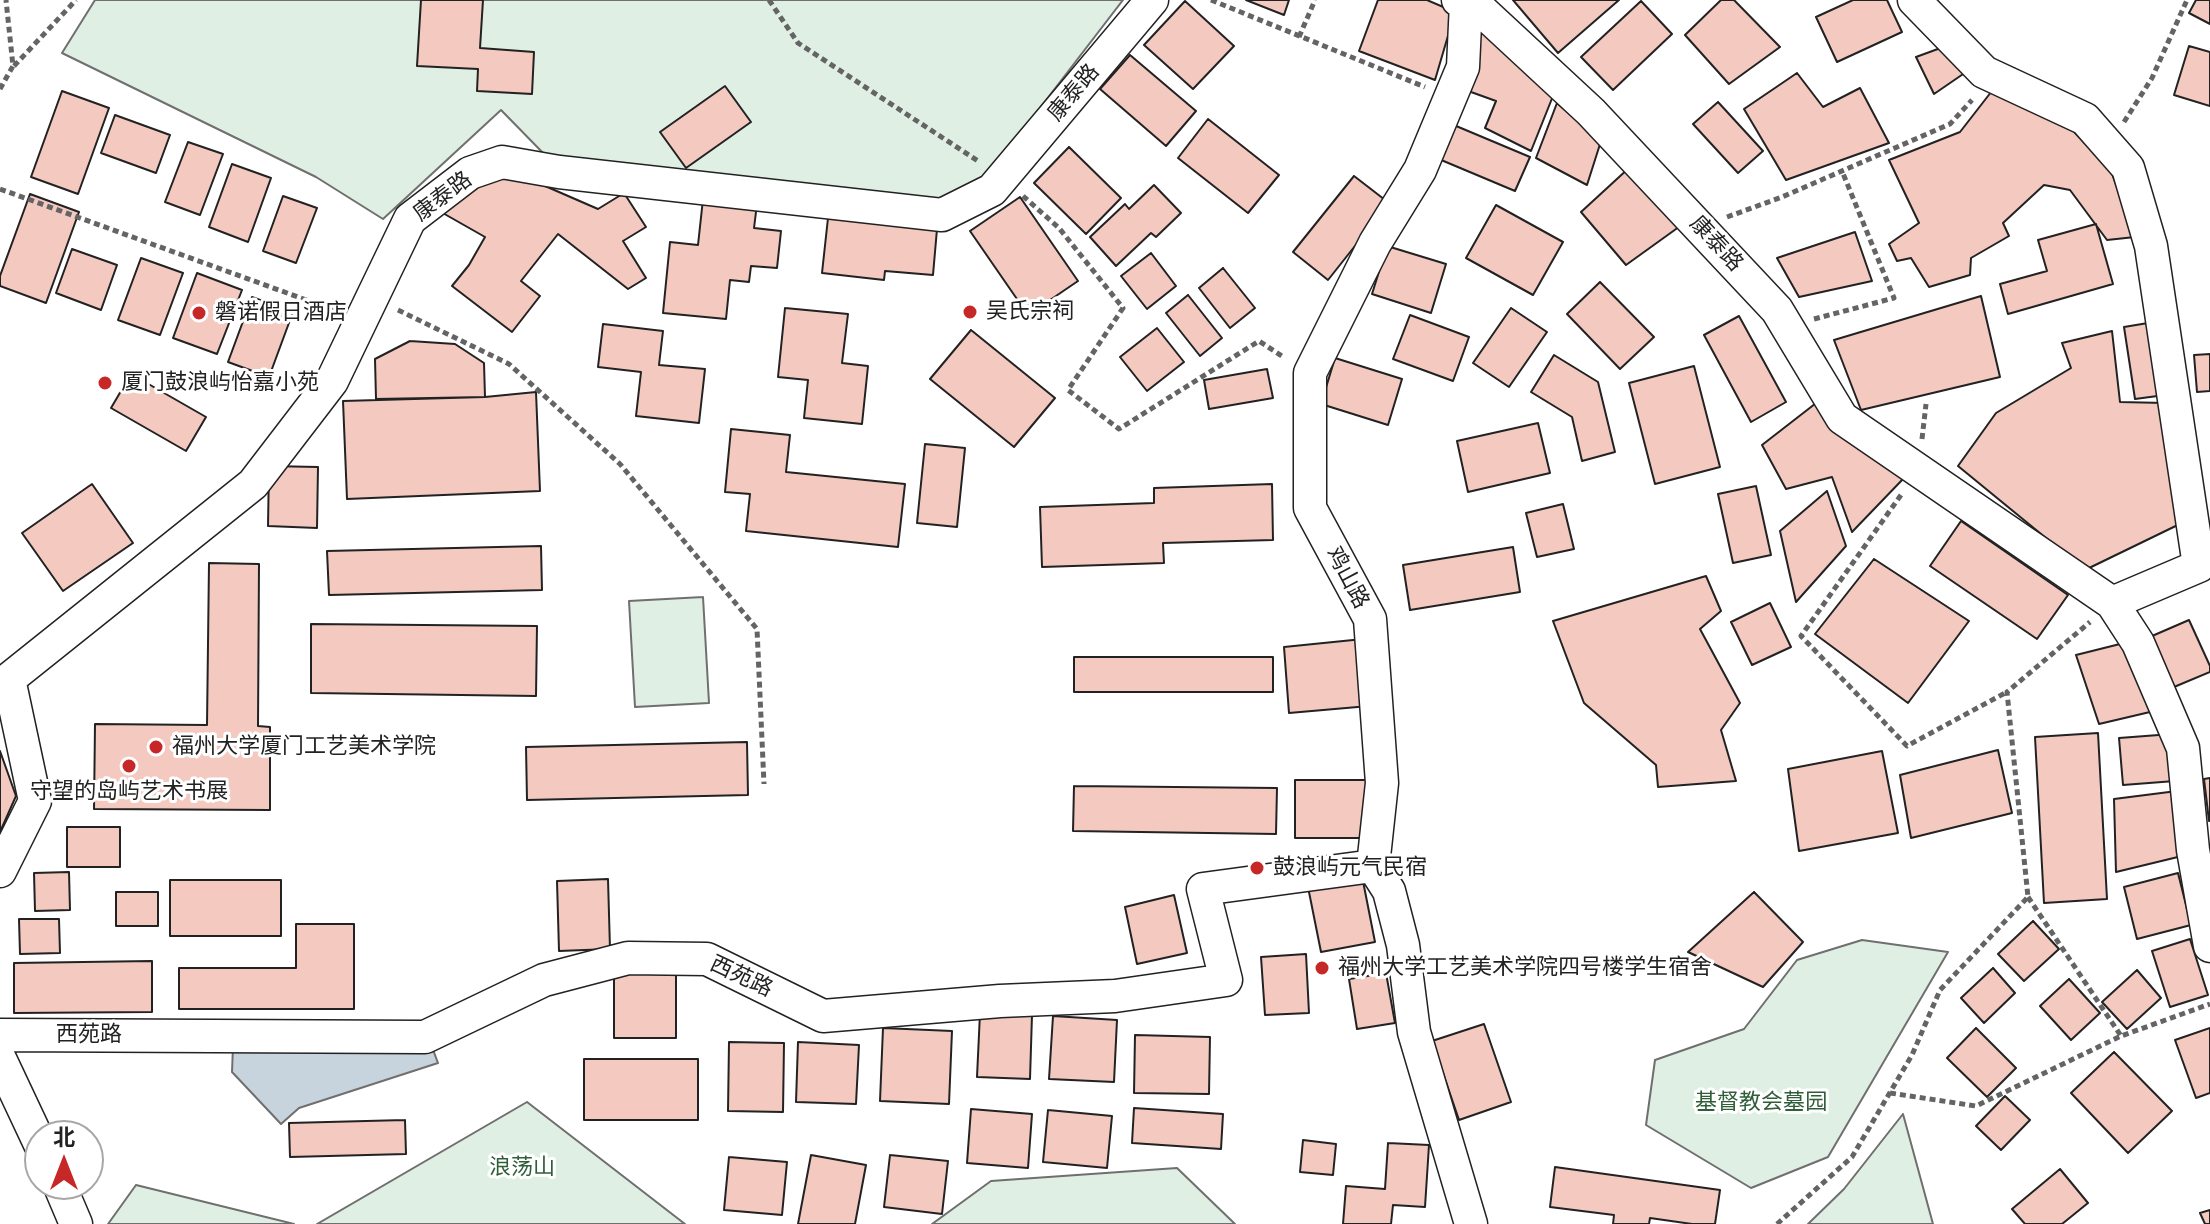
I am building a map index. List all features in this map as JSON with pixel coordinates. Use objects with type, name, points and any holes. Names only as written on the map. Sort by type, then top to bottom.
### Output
[{"type":"street","name":"康泰路","points":[[0,871],[35,801],[4,672],[253,484],[332,381],[410,219],[470,173],[502,162],[559,172],[942,215],[992,190],[1152,0]]},
{"type":"street","points":[[1914,0],[1984,72],[2085,119],[2128,168],[2151,246],[2199,566],[2112,603],[2138,643],[2183,748],[2193,850],[2210,946]]},
{"type":"street","name":"康泰路","points":[[1462,2],[1481,10],[1591,112],[1777,310],[1842,418],[2112,603]]},
{"type":"street","name":"鸡山路","points":[[1373,866],[1382,783],[1370,619],[1310,508],[1310,373],[1375,243],[1420,170],[1463,67],[1462,2]]},
{"type":"street","points":[[1373,866],[1389,891],[1403,945],[1414,1032],[1471,1224]]},
{"type":"street","name":"西苑路","points":[[0,1035],[425,1037],[544,980],[628,958],[707,959],[823,1016],[1000,1001],[1115,996],[1226,980],[1203,889],[1373,866]]},
{"type":"street","points":[[0,1059],[29,1120]]},
{"type":"street","points":[[66,1200],[76,1224]]},
{"type":"path","points":[[6,0],[13,66]]},
{"type":"path","points":[[0,89],[13,66],[76,0]]},
{"type":"path","points":[[769,0],[798,43],[1003,177],[1059,228],[1123,308],[1068,390],[1119,429],[1259,341],[1310,373]]},
{"type":"path","points":[[1211,0],[1450,97]]},
{"type":"path","points":[[1299,37],[1315,0]]},
{"type":"path","points":[[2109,146],[2152,78],[2187,0]]},
{"type":"path","points":[[1700,227],[1782,197],[1950,124],[1993,76]]},
{"type":"path","points":[[1786,325],[1894,298],[1842,171]]},
{"type":"path","points":[[0,189],[366,309],[509,364],[620,464],[757,629],[764,784]]},
{"type":"path","points":[[1918,471],[1801,636],[1907,746],[2007,692],[2112,603]]},
{"type":"path","points":[[2007,692],[2028,897],[2121,1036]]},
{"type":"path","points":[[1777,1224],[1852,1157],[1912,1055],[1940,990],[2028,897]]},
{"type":"path","points":[[1890,1093],[1976,1106],[2121,1036],[2210,1004]]},
{"type":"green space","points":[[95,0],[1123,0],[977,190],[933,206],[547,157],[501,110],[383,219],[316,177],[62,53]]},
{"type":"green space","points":[[703,597],[709,703],[635,707],[629,601]]},
{"type":"green space","name":"基督教会墓园","points":[[1862,940],[1948,952],[1828,1157],[1751,1188],[1646,1125],[1655,1060],[1744,1029],[1797,960]]},
{"type":"green space","name":"浪荡山","points":[[527,1102],[685,1224],[317,1224]]},
{"type":"green space","name":"基督教会墓园","points":[[1903,1114],[1933,1224],[1808,1224],[1844,1189]]},
{"type":"green space","points":[[1177,1168],[1235,1224],[932,1224],[991,1181]]},
{"type":"green space","points":[[136,1185],[294,1224],[108,1224]]},
{"type":"shaded area","points":[[233,1046],[432,1047],[438,1063],[299,1108],[281,1124],[232,1072]]},
{"type":"building","points":[[421,0],[483,0],[480,48],[534,52],[532,94],[477,91],[478,69],[417,66]]},
{"type":"building","points":[[1246,0],[1289,0],[1284,15]]},
{"type":"building","points":[[1378,0],[1427,0],[1455,12],[1435,80],[1359,51]]},
{"type":"building","points":[[1513,0],[1619,0],[1558,53]]},
{"type":"building","points":[[1721,0],[1734,0],[1780,47],[1729,84],[1685,35]]},
{"type":"building","points":[[1853,0],[1887,0],[1902,32],[1837,62],[1816,17]]},
{"type":"building","points":[[2196,0],[2210,0],[2210,24],[2189,13]]},
{"type":"building","points":[[1185,1],[1234,46],[1193,89],[1144,45]]},
{"type":"building","points":[[1641,1],[1672,34],[1613,90],[1581,57]]},
{"type":"building","points":[[1475,20],[1553,96],[1531,151],[1485,128],[1496,101],[1471,92]]},
{"type":"building","points":[[1946,46],[1969,70],[1934,94],[1916,57]]},
{"type":"building","points":[[2189,46],[2210,52],[2210,106],[2174,95]]},
{"type":"building","points":[[1130,55],[1196,111],[1166,146],[1100,89]]},
{"type":"building","points":[[1797,73],[1823,107],[1860,88],[1889,143],[1786,180],[1744,109]]},
{"type":"building","points":[[725,86],[751,122],[686,168],[660,132]]},
{"type":"building","points":[[1995,87],[2062,119],[2111,171],[2135,237],[2107,240],[2070,190],[2044,185],[2003,223],[2009,236],[1971,258],[1970,275],[1929,287],[1911,258],[1897,261],[1889,244],[1919,223],[1889,160],[1960,132]]},
{"type":"building","points":[[62,91],[109,108],[78,194],[31,177]]},
{"type":"building","points":[[1718,102],[1763,151],[1738,173],[1693,124]]},
{"type":"building","points":[[1557,103],[1601,141],[1587,185],[1536,158]]},
{"type":"building","points":[[115,115],[170,135],[156,173],[101,153]]},
{"type":"building","points":[[1208,119],[1279,175],[1248,213],[1178,158]]},
{"type":"building","points":[[1449,123],[1530,157],[1515,191],[1434,157]]},
{"type":"building","points":[[188,142],[223,154],[200,215],[165,202]]},
{"type":"building","points":[[1069,147],[1121,198],[1086,234],[1034,183]]},
{"type":"building","points":[[232,164],[271,178],[248,242],[209,227]]},
{"type":"building","points":[[1630,167],[1683,224],[1626,265],[1581,212]]},
{"type":"building","points":[[506,169],[598,209],[624,193],[646,227],[623,241],[646,278],[628,289],[558,234],[521,281],[540,296],[512,332],[452,286],[485,237],[441,212],[487,177]]},
{"type":"building","points":[[1354,176],[1389,203],[1328,280],[1293,252]]},
{"type":"building","points":[[1154,185],[1181,213],[1156,237],[1151,233],[1116,266],[1090,237],[1125,204],[1129,209]]},
{"type":"building","points":[[30,194],[79,212],[46,303],[0,286],[0,276]]},
{"type":"building","points":[[283,196],[317,208],[296,263],[263,251]]},
{"type":"building","points":[[1020,197],[1078,281],[1028,315],[970,231]]},
{"type":"building","points":[[703,199],[757,204],[754,228],[781,231],[777,268],[751,266],[749,282],[730,280],[726,319],[663,313],[670,242],[698,245]]},
{"type":"building","points":[[1496,205],[1563,242],[1533,295],[1466,258]]},
{"type":"building","points":[[828,218],[937,229],[933,275],[885,271],[884,280],[822,273]]},
{"type":"building","points":[[2096,224],[2113,284],[2008,314],[2000,284],[2047,271],[2038,240]]},
{"type":"building","points":[[1855,232],[1872,281],[1799,297],[1777,258]]},
{"type":"building","points":[[1387,246],[1446,264],[1431,313],[1372,294]]},
{"type":"building","points":[[72,249],[117,265],[101,310],[56,293]]},
{"type":"building","points":[[1151,253],[1176,286],[1147,309],[1121,276]]},
{"type":"building","points":[[141,258],[183,273],[160,335],[118,320]]},
{"type":"building","points":[[1223,268],[1255,308],[1230,328],[1199,288]]},
{"type":"building","points":[[197,273],[242,290],[217,354],[173,338]]},
{"type":"building","points":[[1600,282],[1654,337],[1620,369],[1567,314]]},
{"type":"building","points":[[1188,295],[1222,338],[1200,356],[1166,313]]},
{"type":"building","points":[[1981,296],[2000,377],[1861,410],[1834,340]]},
{"type":"building","points":[[252,297],[293,312],[269,377],[228,362]]},
{"type":"building","points":[[785,308],[848,314],[842,363],[868,366],[862,424],[804,418],[808,380],[778,377]]},
{"type":"building","points":[[1511,308],[1547,332],[1509,387],[1473,363]]},
{"type":"building","points":[[1410,315],[1469,337],[1453,381],[1393,359]]},
{"type":"building","points":[[1739,316],[1786,402],[1751,422],[1704,335]]},
{"type":"building","points":[[2154,322],[2165,395],[2135,399],[2124,327]]},
{"type":"building","points":[[603,324],[663,331],[659,365],[705,369],[699,423],[636,416],[641,372],[598,367]]},
{"type":"building","points":[[1157,328],[1184,362],[1147,391],[1120,357]]},
{"type":"building","points":[[971,330],[1055,398],[1014,447],[930,379]]},
{"type":"building","points":[[2112,331],[2120,402],[2165,403],[2186,521],[2085,570],[1958,466],[1996,413],[2071,368],[2062,343]]},
{"type":"building","points":[[410,341],[455,344],[484,363],[485,397],[376,399],[375,359]]},
{"type":"building","points":[[2210,354],[2210,391],[2197,392],[2194,355]]},
{"type":"building","points":[[1554,355],[1598,382],[1615,452],[1582,461],[1572,417],[1531,392]]},
{"type":"building","points":[[1335,358],[1402,379],[1388,425],[1321,404]]},
{"type":"building","points":[[1694,366],[1720,467],[1655,484],[1629,383]]},
{"type":"building","points":[[1267,369],[1273,398],[1209,409],[1204,380]]},
{"type":"building","points":[[131,374],[206,417],[186,451],[111,408]]},
{"type":"building","points":[[536,392],[540,491],[347,499],[343,401],[485,397]]},
{"type":"building","points":[[1820,400],[1903,479],[1852,532],[1832,477],[1786,489],[1762,445]]},
{"type":"building","points":[[1538,423],[1550,473],[1468,492],[1457,441]]},
{"type":"building","points":[[731,429],[790,435],[786,472],[905,484],[898,547],[746,531],[750,494],[725,492]]},
{"type":"building","points":[[925,444],[965,448],[957,527],[917,523]]},
{"type":"building","points":[[269,466],[318,467],[317,528],[268,526]]},
{"type":"building","points":[[92,484],[133,543],[63,591],[22,533]]},
{"type":"building","points":[[1272,484],[1273,540],[1163,543],[1164,563],[1042,567],[1040,507],[1154,503],[1154,488]]},
{"type":"building","points":[[1756,486],[1771,555],[1733,563],[1718,494]]},
{"type":"building","points":[[1827,491],[1846,546],[1796,602],[1780,531]]},
{"type":"building","points":[[1563,504],[1574,549],[1537,557],[1526,513]]},
{"type":"building","points":[[1961,521],[2068,595],[2037,639],[1930,566]]},
{"type":"building","points":[[541,546],[542,590],[329,595],[327,551]]},
{"type":"building","points":[[1513,547],[1520,592],[1410,610],[1403,565]]},
{"type":"building","points":[[1874,559],[1969,621],[1908,703],[1815,634]]},
{"type":"building","points":[[209,563],[259,564],[258,726],[270,727],[270,810],[94,809],[95,724],[207,725]]},
{"type":"building","points":[[1706,576],[1721,611],[1700,629],[1740,703],[1721,730],[1736,781],[1658,787],[1656,765],[1584,703],[1553,621]]},
{"type":"building","points":[[1770,603],[1791,647],[1752,665],[1731,622]]},
{"type":"building","points":[[2189,620],[2210,672],[2174,687],[2152,636]]},
{"type":"building","points":[[311,624],[537,626],[536,696],[311,693]]},
{"type":"building","points":[[1363,639],[1369,706],[1289,713],[1284,647]]},
{"type":"building","points":[[2128,642],[2150,712],[2099,724],[2076,655]]},
{"type":"building","points":[[1074,657],[1273,657],[1273,692],[1074,692]]},
{"type":"building","points":[[2098,733],[2107,899],[2044,903],[2035,737]]},
{"type":"building","points":[[2172,734],[2175,781],[2123,785],[2119,738]]},
{"type":"building","points":[[747,742],[748,795],[527,800],[526,747]]},
{"type":"building","points":[[1998,750],[2012,813],[1911,838],[1900,775]]},
{"type":"building","points":[[0,751],[16,796],[0,832]]},
{"type":"building","points":[[1882,751],[1898,833],[1799,851],[1788,769]]},
{"type":"building","points":[[2210,778],[2210,821],[2209,821],[2204,779]]},
{"type":"building","points":[[1295,780],[1370,780],[1370,838],[1295,838]]},
{"type":"building","points":[[1074,786],[1277,788],[1276,834],[1073,831]]},
{"type":"building","points":[[2177,791],[2182,856],[2116,872],[2114,799]]},
{"type":"building","points":[[67,827],[120,827],[120,867],[67,867]]},
{"type":"building","points":[[1361,871],[1375,942],[1321,952],[1307,882]]},
{"type":"building","points":[[69,872],[70,910],[35,911],[34,873]]},
{"type":"building","points":[[2178,873],[2191,925],[2137,939],[2124,887]]},
{"type":"building","points":[[608,879],[610,949],[559,951],[557,881]]},
{"type":"building","points":[[170,880],[281,880],[281,936],[170,936]]},
{"type":"building","points":[[116,892],[158,892],[158,926],[116,926]]},
{"type":"building","points":[[1754,892],[1803,942],[1763,987],[1688,952]]},
{"type":"building","points":[[1174,895],[1187,953],[1137,964],[1125,907]]},
{"type":"building","points":[[19,919],[59,919],[60,953],[20,954]]},
{"type":"building","points":[[2033,921],[2059,949],[2024,981],[1998,954]]},
{"type":"building","points":[[296,924],[354,924],[354,1009],[179,1009],[179,968],[296,968]]},
{"type":"building","points":[[2190,939],[2208,995],[2170,1007],[2152,951]]},
{"type":"building","points":[[1306,954],[1309,1013],[1265,1015],[1261,957]]},
{"type":"building","points":[[152,961],[152,1012],[14,1013],[14,963]]},
{"type":"building","points":[[1993,968],[2015,993],[1984,1023],[1961,998]]},
{"type":"building","points":[[614,970],[676,970],[676,1038],[614,1038]]},
{"type":"building","points":[[2137,970],[2161,998],[2127,1029],[2102,1002]]},
{"type":"building","points":[[1386,973],[1395,1023],[1357,1029],[1349,979]]},
{"type":"building","points":[[2069,979],[2100,1013],[2071,1040],[2040,1006]]},
{"type":"building","points":[[980,1013],[1032,1015],[1030,1079],[977,1077]]},
{"type":"building","points":[[1053,1016],[1117,1020],[1114,1082],[1049,1079]]},
{"type":"building","points":[[1484,1024],[1511,1102],[1459,1120],[1432,1041]]},
{"type":"building","points":[[883,1028],[952,1031],[949,1104],[880,1101]]},
{"type":"building","points":[[1976,1028],[2016,1068],[1987,1097],[1947,1058]]},
{"type":"building","points":[[2210,1028],[2210,1093],[2196,1098],[2175,1040]]},
{"type":"building","points":[[1135,1035],[1210,1037],[1209,1094],[1134,1093]]},
{"type":"building","points":[[729,1042],[784,1043],[783,1112],[728,1111]]},
{"type":"building","points":[[798,1042],[859,1045],[856,1104],[796,1102]]},
{"type":"building","points":[[2114,1052],[2172,1111],[2128,1153],[2071,1093]]},
{"type":"building","points":[[584,1059],[698,1059],[698,1120],[584,1120]]},
{"type":"building","points":[[2005,1096],[2030,1120],[2001,1150],[1976,1126]]},
{"type":"building","points":[[1134,1108],[1223,1114],[1221,1149],[1132,1143]]},
{"type":"building","points":[[971,1109],[1032,1114],[1028,1168],[967,1163]]},
{"type":"building","points":[[1048,1110],[1112,1116],[1107,1168],[1043,1162]]},
{"type":"building","points":[[405,1120],[406,1154],[290,1157],[289,1123]]},
{"type":"building","points":[[1303,1140],[1336,1144],[1333,1175],[1300,1172]]},
{"type":"building","points":[[1388,1143],[1429,1145],[1425,1207],[1393,1205],[1391,1224],[1343,1224],[1346,1186],[1385,1189]]},
{"type":"building","points":[[811,1155],[866,1165],[855,1224],[798,1224]]},
{"type":"building","points":[[890,1155],[948,1161],[942,1214],[884,1207]]},
{"type":"building","points":[[729,1157],[787,1162],[782,1215],[724,1210]]},
{"type":"building","points":[[1555,1167],[1720,1190],[1715,1224],[1650,1218],[1649,1224],[1613,1224],[1614,1215],[1550,1207]]},
{"type":"building","points":[[2060,1169],[2088,1203],[2062,1224],[2025,1224],[2012,1209]]},
{"type":"building","points":[[2210,1210],[2210,1224],[2205,1224],[2200,1213]]},
{"type":"place","name":"吴氏宗祠","points":[[970,312]]},
{"type":"place","name":"磐诺假日酒店","points":[[199,313]]},
{"type":"place","name":"厦门鼓浪屿怡嘉小苑","points":[[105,383]]},
{"type":"place","name":"福州大学厦门工艺美术学院","points":[[156,747]]},
{"type":"place","name":"守望的岛屿艺术书展","points":[[129,766]]},
{"type":"place","name":"鼓浪屿元气民宿","points":[[1257,868]]},
{"type":"place","name":"福州大学工艺美术学院四号楼学生宿舍","points":[[1322,968]]}]
